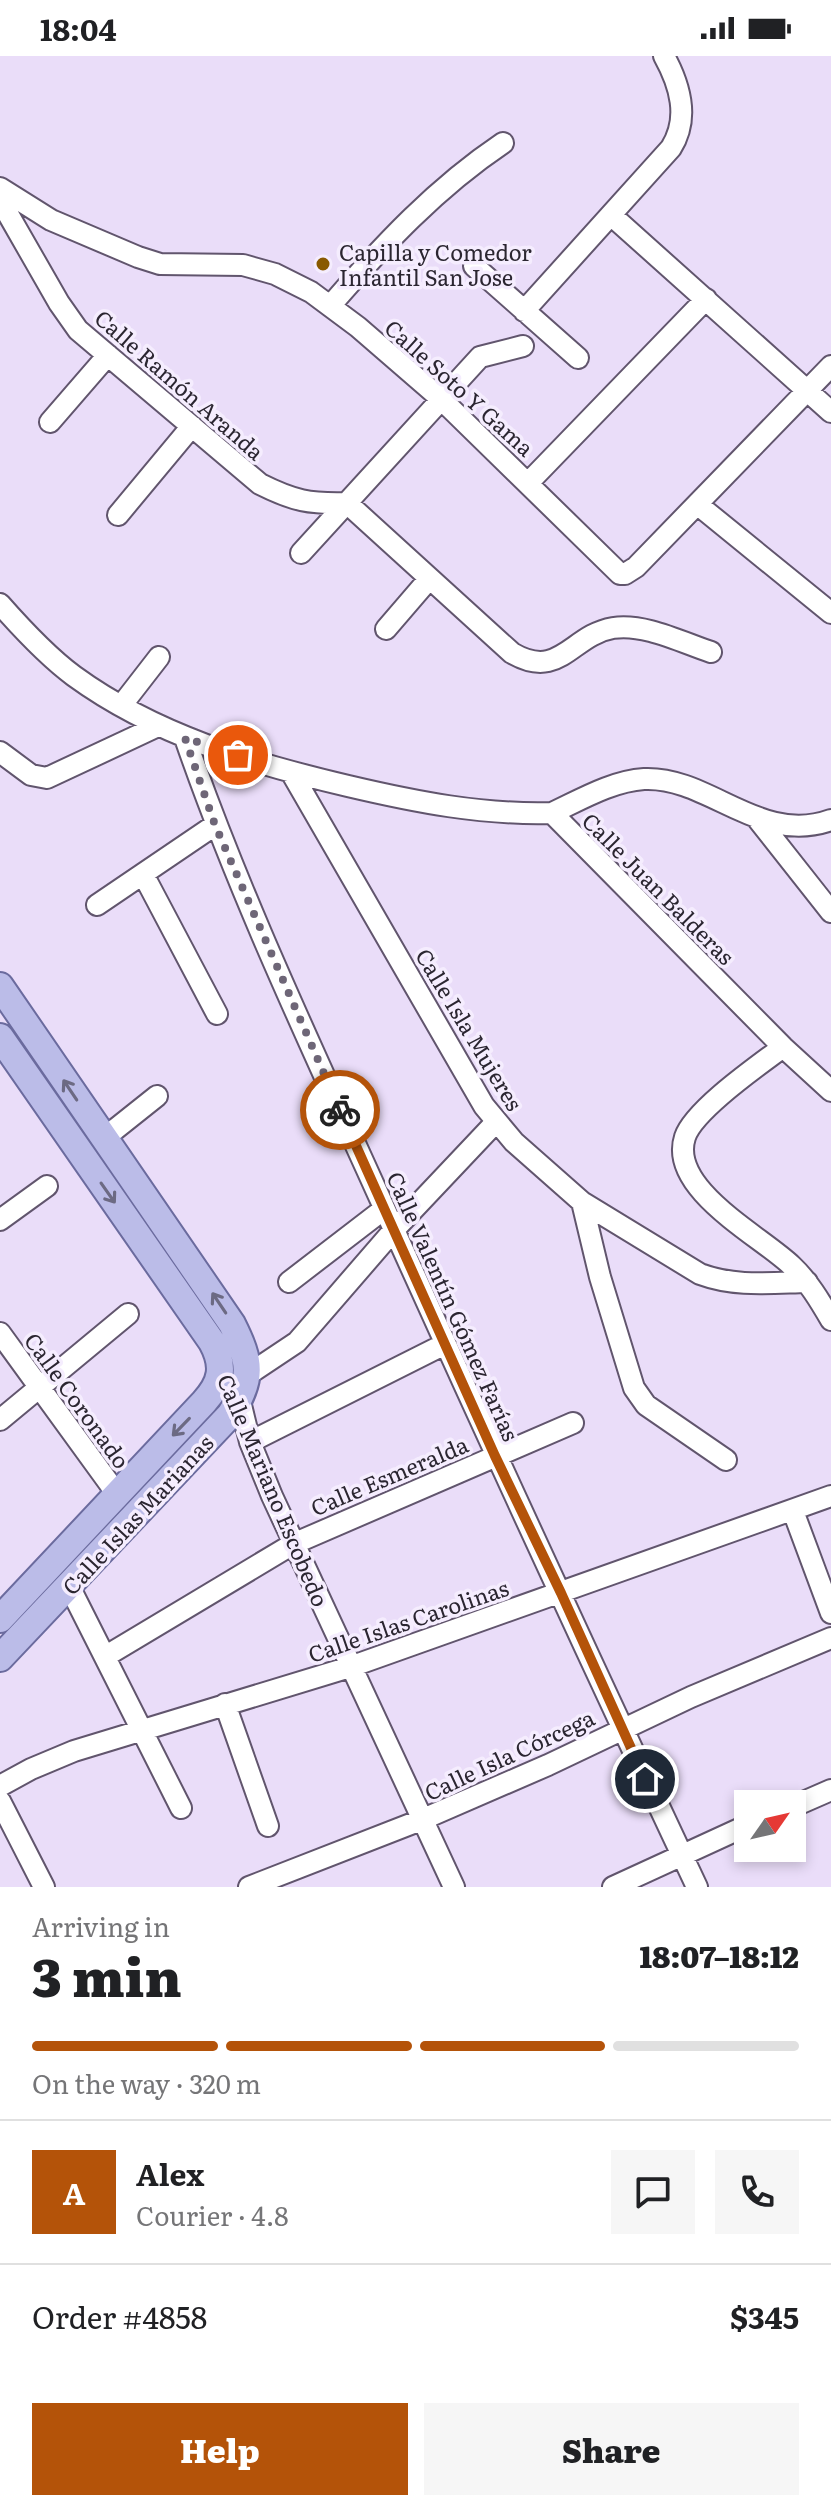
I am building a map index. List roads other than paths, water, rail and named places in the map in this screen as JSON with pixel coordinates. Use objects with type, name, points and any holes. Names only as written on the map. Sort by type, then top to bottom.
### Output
[{"type":"main road","name":"Calle Mariano Escobedo","points":[[0,986],[232,1324],[246,1357],[249,1374]]},
{"type":"main road","name":"Calle Mariano Escobedo","points":[[0,1037],[212,1342],[221,1363]]},
{"type":"main road","name":"Calle Islas Marianas","points":[[0,1619],[214,1391],[221,1363]]},
{"type":"main road","name":"Calle Islas Marianas","points":[[0,1658],[230,1415],[249,1374]]},
{"type":"street","points":[[524,311],[671,148],[681,129],[683,117],[676,77],[664,56]]},
{"type":"street","points":[[331,305],[419,210],[503,143]]},
{"type":"street","name":"Calle Soto Y Gama","points":[[0,188],[51,220],[138,257],[160,264],[243,265],[275,274],[311,292],[331,305],[440,398],[529,482],[614,570],[625,574],[636,567],[697,504]]},
{"type":"street","name":"Calle Ramón Aranda","points":[[0,200],[59,303],[78,330],[260,484],[285,497],[312,504],[347,503]]},
{"type":"street","points":[[611,215],[831,412]]},
{"type":"street","points":[[474,266],[578,358]]},
{"type":"street","points":[[529,482],[706,299]]},
{"type":"street","points":[[301,553],[480,357],[523,346]]},
{"type":"street","points":[[50,422],[108,355]]},
{"type":"street","points":[[831,366],[697,504],[831,613]]},
{"type":"street","points":[[118,515],[192,426]]},
{"type":"street","points":[[347,503],[512,653],[526,661],[548,662],[560,658],[594,634],[611,628],[629,627],[711,652]]},
{"type":"street","points":[[386,629],[429,579]]},
{"type":"street","name":"Calle Juan Balderas","points":[[0,604],[73,675],[121,706],[185,738],[291,772],[404,799],[454,808],[518,814],[552,813],[783,1047],[831,1091]]},
{"type":"street","points":[[121,706],[159,657]]},
{"type":"street","points":[[0,752],[40,778],[55,775],[158,726]]},
{"type":"street","name":"Calle Valentín Gómez Farías","points":[[185,738],[215,825],[393,1231],[621,1729],[697,1887]]},
{"type":"street","name":"Calle Isla Mujeres","points":[[291,772],[484,1106],[514,1142],[582,1202],[700,1274],[721,1282],[740,1284],[807,1282]]},
{"type":"street","points":[[552,813],[623,783],[643,779],[662,780],[686,788],[780,825],[803,827],[831,820]]},
{"type":"street","points":[[756,817],[831,912]]},
{"type":"street","points":[[97,905],[215,825]]},
{"type":"street","points":[[143,874],[217,1014]]},
{"type":"street","points":[[783,1047],[716,1098],[685,1135],[682,1156],[688,1171],[716,1207],[772,1248],[807,1282],[831,1320]]},
{"type":"street","points":[[103,1139],[157,1096]]},
{"type":"street","points":[[249,1374],[297,1342],[393,1231],[496,1122]]},
{"type":"street","points":[[0,1220],[47,1186]]},
{"type":"street","points":[[582,1202],[600,1277],[634,1388],[646,1405],[726,1460]]},
{"type":"street","points":[[289,1282],[384,1209]]},
{"type":"street","points":[[0,1420],[128,1314]]},
{"type":"street","name":"Calle Coronado","points":[[0,1333],[117,1494]]},
{"type":"street","points":[[250,1442],[445,1344]]},
{"type":"street","name":"Calle Mariano Escobedo","points":[[221,1363],[233,1380],[250,1442],[293,1544],[454,1887]]},
{"type":"street","name":"Calle Esmeralda","points":[[106,1656],[293,1544],[573,1423]]},
{"type":"street","name":"Calle Islas Carolinas","points":[[0,1786],[51,1760],[143,1728],[350,1667],[831,1496]]},
{"type":"street","points":[[793,1511],[831,1613]]},
{"type":"street","points":[[69,1586],[181,1808]]},
{"type":"street","name":"Calle Isla Córcega","points":[[249,1887],[421,1820],[831,1638]]},
{"type":"street","points":[[225,1704],[268,1826]]},
{"type":"street","points":[[806,1801],[831,1790]]},
{"type":"street","points":[[0,1801],[44,1887]]},
{"type":"street","points":[[613,1887],[734,1831]]},
{"type":"place","name":"Capilla y Comedor Infantil San Jose","points":[[323,264]]}]
